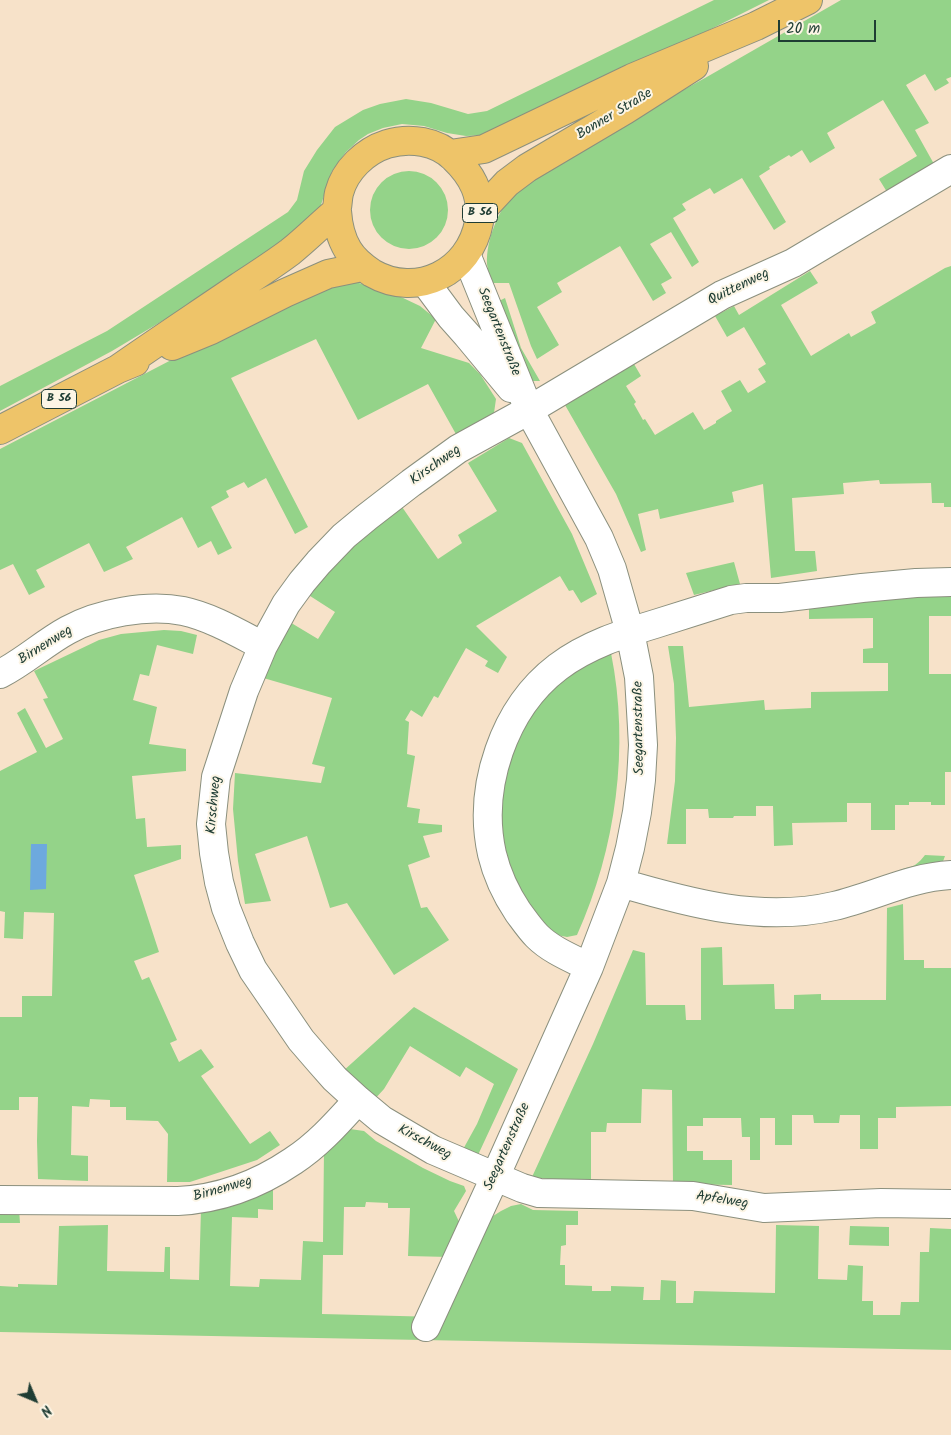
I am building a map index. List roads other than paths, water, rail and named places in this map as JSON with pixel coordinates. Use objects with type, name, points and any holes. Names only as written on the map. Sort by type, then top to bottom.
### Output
[{"type":"main road","name":"Bonner Straße","points":[[450,154],[484,149],[632,78],[756,26],[808,0]]},
{"type":"main road","name":"Bonner Straße","points":[[480,212],[507,183],[528,168],[625,110],[756,26]]},
{"type":"main road","name":"B 56","points":[[404,140],[420,141],[436,146],[450,154],[466,169],[476,189],[480,212],[476,234],[466,254],[455,266],[441,276],[425,282],[403,284],[381,278],[362,267],[348,251],[339,232],[337,210],[340,192],[347,176],[359,161],[373,149],[388,143],[404,140]]},
{"type":"main road","name":"B 56","points":[[118,369],[290,251],[337,210]]},
{"type":"main road","name":"B 56","points":[[0,430],[118,369],[211,330],[285,293],[328,274],[362,267]]},
{"type":"street","name":"Quittenweg","points":[[529,410],[722,295],[793,263],[951,169]]},
{"type":"street","name":"Seegartenstraße","points":[[426,1327],[589,967],[621,883],[637,812],[643,746],[639,677],[621,595],[599,538],[529,410],[466,254]]},
{"type":"street","name":"Seegartenstraße","points":[[425,282],[451,317],[529,410]]},
{"type":"street","name":"Kirschweg","points":[[495,1177],[433,1150],[382,1120],[335,1079],[301,1040],[253,970],[240,943],[226,908],[219,882],[211,824],[216,777],[244,691],[263,646],[286,604],[302,582],[344,536],[404,488],[458,449],[529,410]]},
{"type":"street","points":[[589,967],[566,956],[536,936],[503,888],[492,853],[489,832],[492,775],[504,737],[515,715],[541,683],[558,667],[582,651],[630,632],[739,599],[780,598],[871,587],[951,582]]},
{"type":"street","name":"Birnenweg","points":[[0,674],[68,630],[97,618],[149,608],[182,611],[207,619],[263,646]]},
{"type":"street","points":[[621,883],[655,893],[728,909],[763,913],[812,910],[834,906],[915,880],[951,875]]},
{"type":"street","name":"Birnenweg","points":[[0,1200],[178,1201],[216,1196],[239,1189],[294,1161],[331,1129],[358,1100]]},
{"type":"street","name":"Apfelweg","points":[[495,1177],[539,1193],[693,1196],[764,1208],[881,1203],[951,1204]]},
{"type":"water","points":[[31,844],[47,844],[46,889],[30,890]]}]
